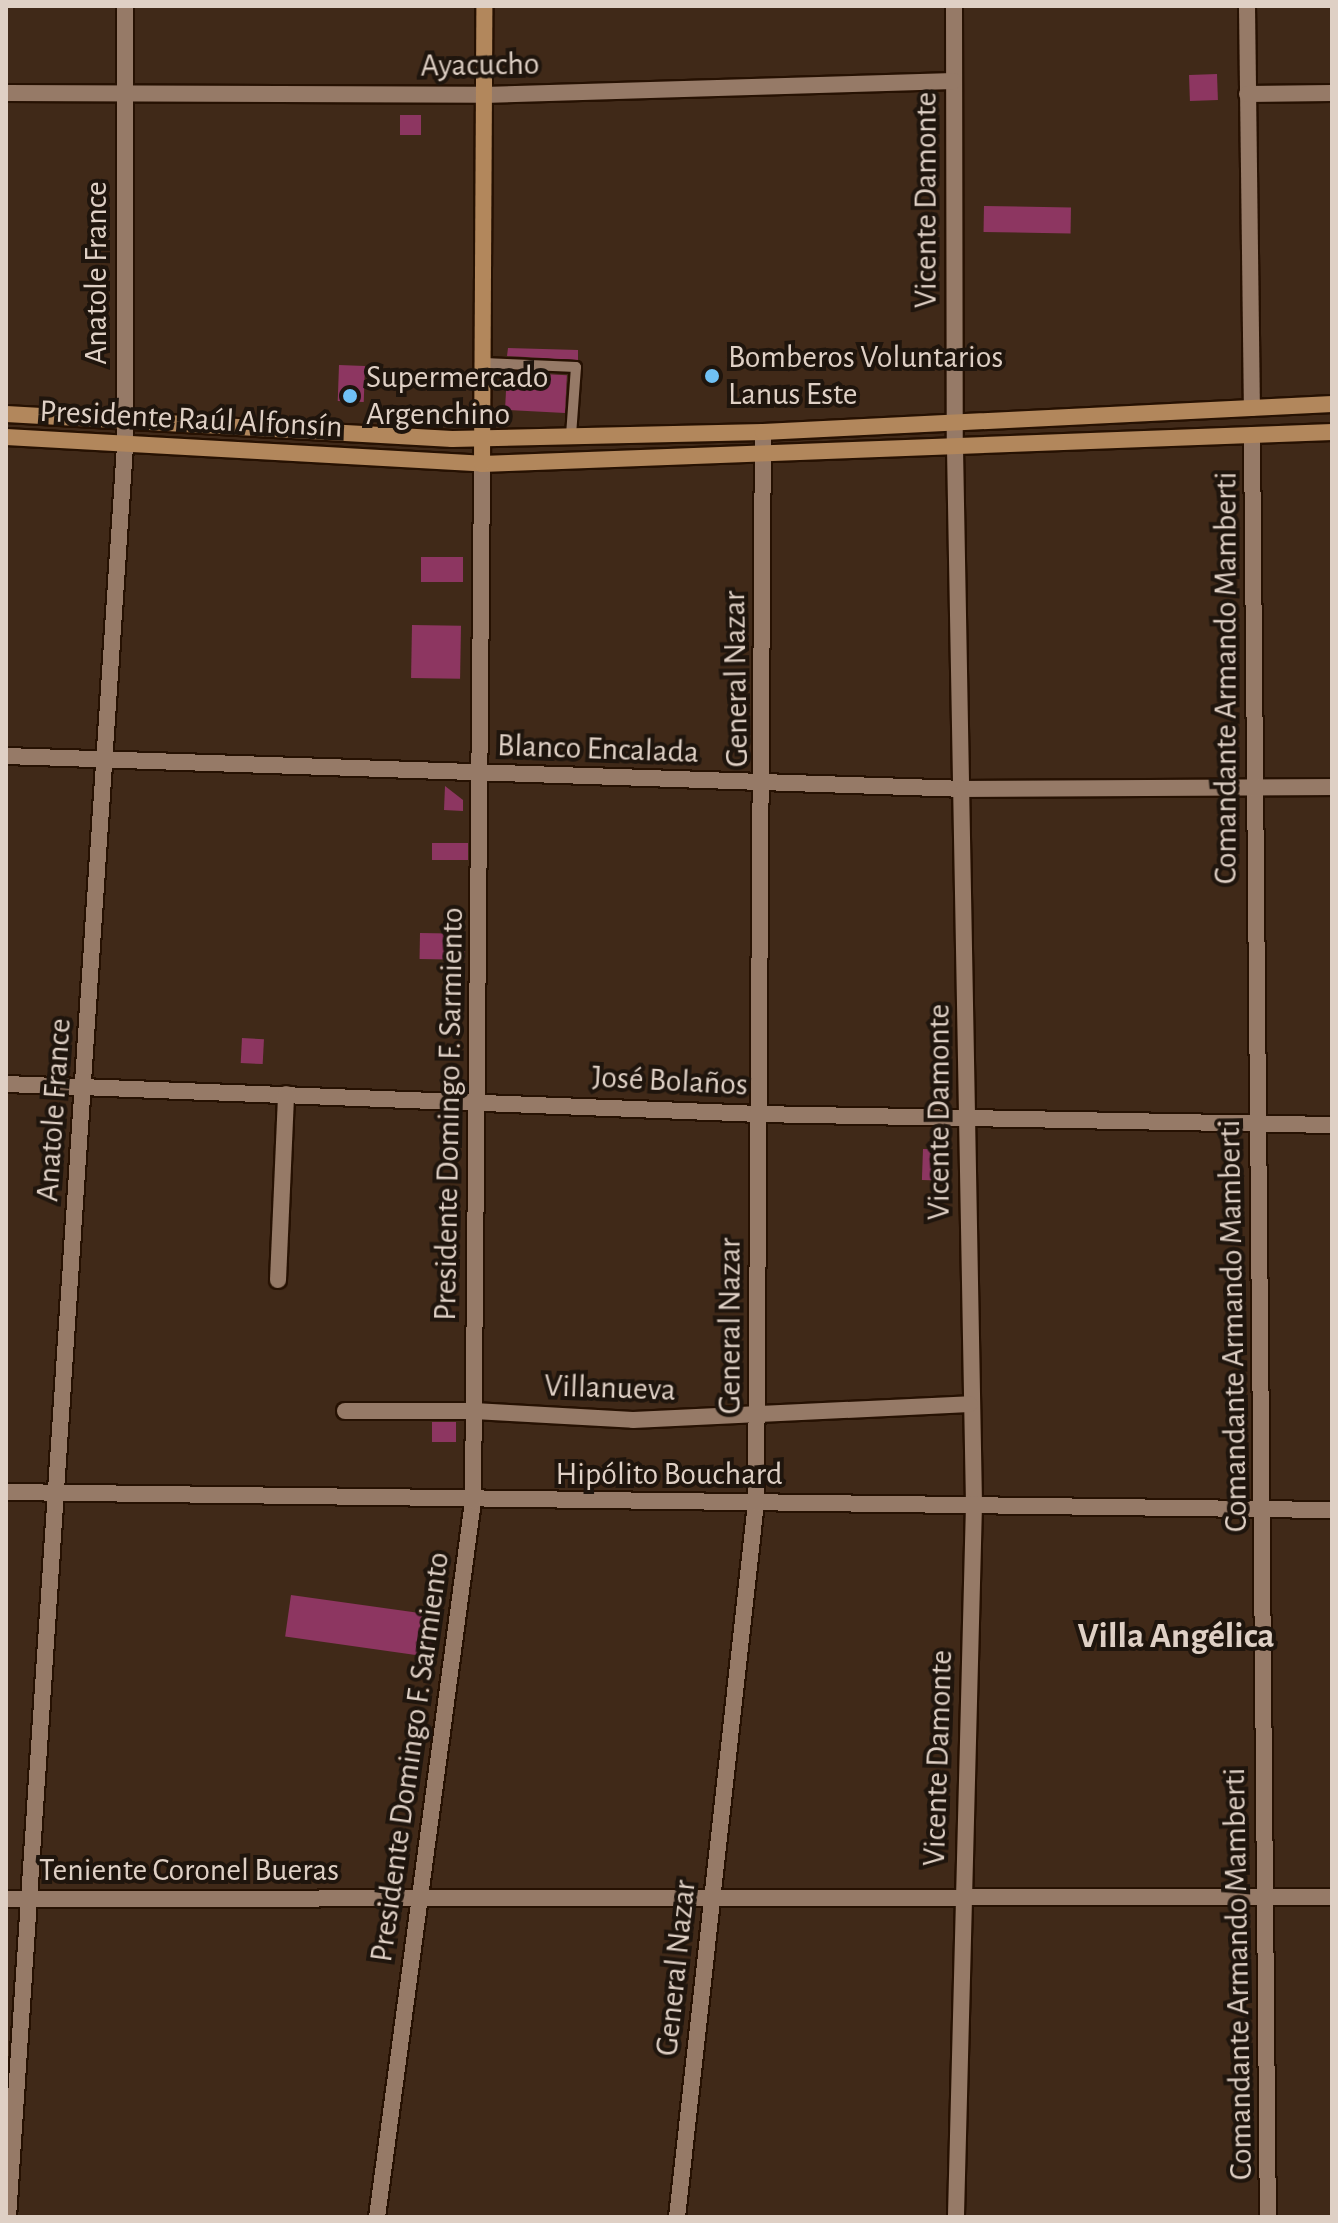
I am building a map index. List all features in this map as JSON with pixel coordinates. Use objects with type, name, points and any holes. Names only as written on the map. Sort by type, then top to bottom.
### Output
[{"type":"main road","name":"Presidente Domingo F. Sarmiento","points":[[482,464],[484,6]]},
{"type":"main road","name":"Presidente Raúl Alfonsín","points":[[6,414],[482,439],[763,432],[1332,404]]},
{"type":"main road","name":"Presidente Raúl Alfonsín","points":[[6,437],[482,464],[762,457],[1332,432]]},
{"type":"street","name":"Anatole France","points":[[8,2217],[125,445],[125,6]]},
{"type":"street","name":"Vicente Damonte","points":[[954,6],[955,448],[964,789],[966,1119],[974,1504],[956,2217]]},
{"type":"street","points":[[1247,6],[1252,408]]},
{"type":"street","name":"Ayacucho","points":[[6,93],[483,95],[954,81]]},
{"type":"street","points":[[1247,94],[1332,93]]},
{"type":"street","name":"General Nazar","points":[[677,2217],[756,1503],[758,1114],[765,782],[763,432]]},
{"type":"street","name":"Comandante Armando Mamberti","points":[[1252,435],[1268,2217]]},
{"type":"street","name":"Presidente Domingo F. Sarmiento","points":[[377,2217],[473,1501],[482,464]]},
{"type":"street","name":"Blanco Encalada","points":[[6,756],[964,789],[1332,787]]},
{"type":"street","name":"José Bolaños","points":[[6,1084],[476,1100],[758,1114],[1332,1125]]},
{"type":"street","points":[[278,1280],[286,1094]]},
{"type":"street","name":"Villanueva","points":[[345,1411],[474,1411],[633,1420],[758,1417],[970,1404]]},
{"type":"street","name":"Hipólito Bouchard","points":[[6,1492],[473,1501],[1332,1510]]},
{"type":"street","name":"Teniente Coronel Bueras","points":[[6,1899],[420,1897],[962,1901],[1332,1897]]},
{"type":"lane","points":[[484,363],[576,367],[571,435]]},
{"type":"building","points":[[1217,74],[1218,100],[1190,101],[1189,75]]},
{"type":"building","points":[[400,115],[421,115],[421,135],[400,135]]},
{"type":"building","points":[[984,206],[1071,208],[1071,234],[984,232]]},
{"type":"building","points":[[508,348],[578,350],[578,360],[507,356]]},
{"type":"building","points":[[339,365],[365,366],[364,402],[338,401]]},
{"type":"building","points":[[507,372],[567,375],[565,413],[505,410]]},
{"type":"building","points":[[421,557],[463,557],[463,582],[421,582]]},
{"type":"building","points":[[412,625],[461,626],[460,679],[411,678]]},
{"type":"building","points":[[445,786],[463,800],[463,811],[444,810]]},
{"type":"building","points":[[432,843],[468,843],[468,860],[432,860]]},
{"type":"building","points":[[420,933],[465,934],[465,960],[420,959]]},
{"type":"building","points":[[242,1038],[264,1039],[263,1064],[241,1063]]},
{"type":"building","points":[[923,1149],[948,1150],[947,1181],[922,1180]]},
{"type":"building","points":[[432,1422],[456,1422],[456,1442],[432,1442]]},
{"type":"building","points":[[291,1595],[436,1615],[430,1657],[285,1637]]},
{"type":"place","name":"Bomberos Voluntarios Lanus Este","points":[[712,376]]},
{"type":"place","name":"Supermercado Argenchino","points":[[350,396]]},
{"type":"district","name":"Villa Angélica","points":[[1176,1637]]}]
